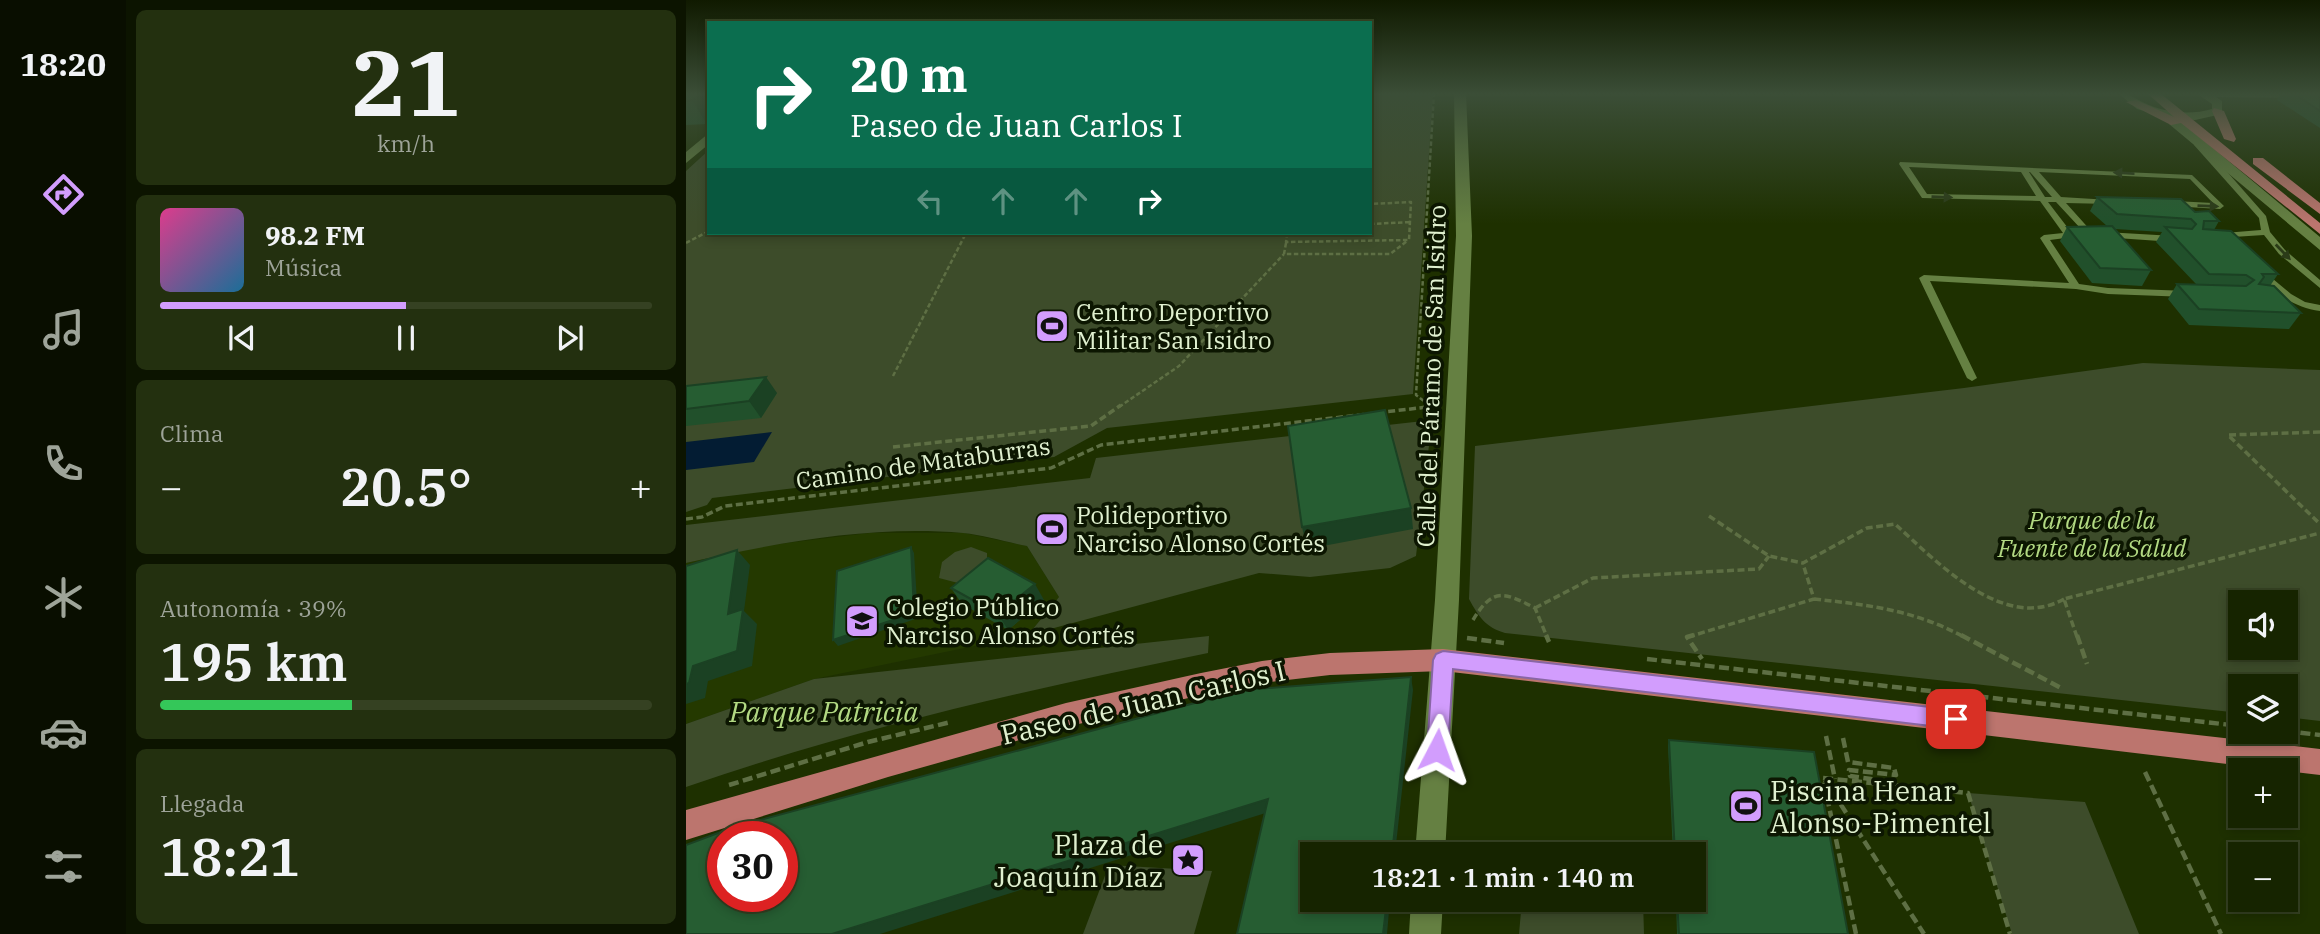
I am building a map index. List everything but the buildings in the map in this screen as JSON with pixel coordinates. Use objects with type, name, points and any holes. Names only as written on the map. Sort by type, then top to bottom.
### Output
[{"type":"main road","points":[[2227,137],[2320,209]]},
{"type":"main road","points":[[2200,138],[2320,230]]},
{"type":"main road","name":"Paseo de Juan Carlos I","points":[[686,825],[888,764],[1066,715],[1201,684],[1330,664],[1443,660],[2320,762]]},
{"type":"street","name":"Calle del Páramo de San Isidro","points":[[1431,842],[1443,660],[1446,409],[1464,236],[1461,137]]},
{"type":"street","points":[[2200,138],[2320,245]]},
{"type":"street","points":[[686,159],[707,140]]},
{"type":"street","points":[[1425,934],[1426,912]]},
{"type":"lane","points":[[2200,138],[2263,218],[2266,232],[2282,252],[2320,285]]},
{"type":"lane","points":[[2125,202],[1926,196],[1903,164],[2192,177],[2220,206],[2166,204]]},
{"type":"lane","points":[[2028,170],[2042,199],[2068,233]]},
{"type":"lane","points":[[2028,170],[2088,232]]},
{"type":"lane","points":[[2076,286],[2044,238],[2088,232],[2181,239]]},
{"type":"lane","points":[[2241,251],[2227,241],[2227,235],[2266,232]]},
{"type":"lane","points":[[2250,260],[2284,297],[2302,306],[2320,308]]},
{"type":"lane","points":[[1972,378],[1924,278],[2198,295]]},
{"type":"lane","points":[[2265,297],[2284,297]]},
{"type":"path","name":"Calle del Páramo de San Isidro","points":[[1431,137],[1416,395],[1429,405],[1446,409]]},
{"type":"path","points":[[1284,254],[1390,254],[1409,240],[1411,202],[1372,204]]},
{"type":"path","points":[[1372,224],[1411,222]]},
{"type":"path","points":[[686,243],[707,231]]},
{"type":"path","points":[[893,376],[965,235]]},
{"type":"path","points":[[893,447],[1091,426],[1179,366],[1284,254],[1287,235]]},
{"type":"path","points":[[1286,242],[1409,240]]},
{"type":"path","name":"Camino de Mataburras","points":[[686,519],[702,517],[725,506],[1051,468],[1101,445],[1429,405],[1446,409]]},
{"type":"path","points":[[2320,432],[2228,435],[2320,524]]},
{"type":"path","points":[[1709,516],[1769,556],[1803,563],[1867,528],[1895,524],[1946,570],[2004,605],[2045,610],[2064,599],[2320,533]]},
{"type":"path","points":[[1535,607],[1592,578],[1759,569],[1769,556]]},
{"type":"path","points":[[1803,563],[1814,599]]},
{"type":"path","points":[[1473,620],[1482,604],[1493,594],[1510,594],[1535,607],[1549,642]]},
{"type":"path","points":[[1702,659],[1686,637],[1814,599],[1889,607],[1944,626],[2063,689]]},
{"type":"path","points":[[2064,599],[2087,664]]},
{"type":"path","points":[[1464,638],[1512,644]]},
{"type":"path","points":[[1542,648],[1556,649]]},
{"type":"path","points":[[1638,658],[2228,725]]},
{"type":"path","points":[[2298,732],[2320,735]]},
{"type":"path","points":[[1826,736],[1835,779]]},
{"type":"path","points":[[1843,738],[1847,762],[1894,768],[1896,775],[1849,770],[1850,776],[1871,779],[1872,782]]},
{"type":"path","points":[[2145,772],[2221,934]]},
{"type":"path","points":[[1823,778],[1968,793],[2010,934]]},
{"type":"path","points":[[1823,778],[1856,934]]},
{"type":"path","points":[[1823,778],[1924,934]]},
{"type":"shaded area","name":"Colegio Público Narciso Alonso Cortés","points":[[869,533],[964,533],[1027,546],[1059,597],[1028,635],[814,679],[686,724],[686,563],[762,546]]},
{"type":"green space","name":"Centro Deportivo Militar San Isidro","points":[[1372,137],[1430,137],[1413,394],[1107,428],[1054,457],[712,498],[707,505],[686,512],[686,171],[707,152],[707,235],[1372,235]]},
{"type":"green space","name":"Parque de la Fuente de la Salud","points":[[2143,363],[2320,370],[2320,721],[2298,718],[2298,674],[2228,674],[2228,712],[1505,633],[1483,621],[1469,599],[1475,446],[1964,388]]},
{"type":"green space","name":"Polideportivo Narciso Alonso Cortés","points":[[1432,420],[1416,556],[1390,568],[1310,577],[1259,573],[1028,635],[1059,597],[1027,546],[987,537],[928,531],[858,534],[789,543],[686,563],[686,525],[1090,478],[1096,458]]},
{"type":"green space","points":[[971,547],[987,553],[987,564],[958,583],[939,578],[942,562],[955,552]]},
{"type":"green space","name":"Parque Patricia","points":[[1209,636],[1208,653],[944,711],[814,746],[686,787],[686,724],[814,679]]},
{"type":"green space","points":[[1968,793],[2085,802],[2139,934],[2012,934]]},
{"type":"green space","points":[[1109,865],[1212,871],[1194,934],[1083,934]]},
{"type":"green space","points":[[1521,912],[1643,912],[1644,934],[1519,934]]},
{"type":"water","points":[[772,432],[754,462],[686,470],[686,442]]},
{"type":"place","name":"Centro Deportivo Militar San Isidro","points":[[1052,326]]},
{"type":"place","name":"Polideportivo Narciso Alonso Cortés","points":[[1052,529]]},
{"type":"place","name":"Colegio Público Narciso Alonso Cortés","points":[[862,621]]},
{"type":"place","name":"Piscina Henar Alonso-Pimentel","points":[[1746,806]]},
{"type":"place","name":"Plaza de Joaquín Díaz","points":[[1188,860]]},
{"type":"route","points":[[1437,750],[1443,660],[1956,719]]}]
